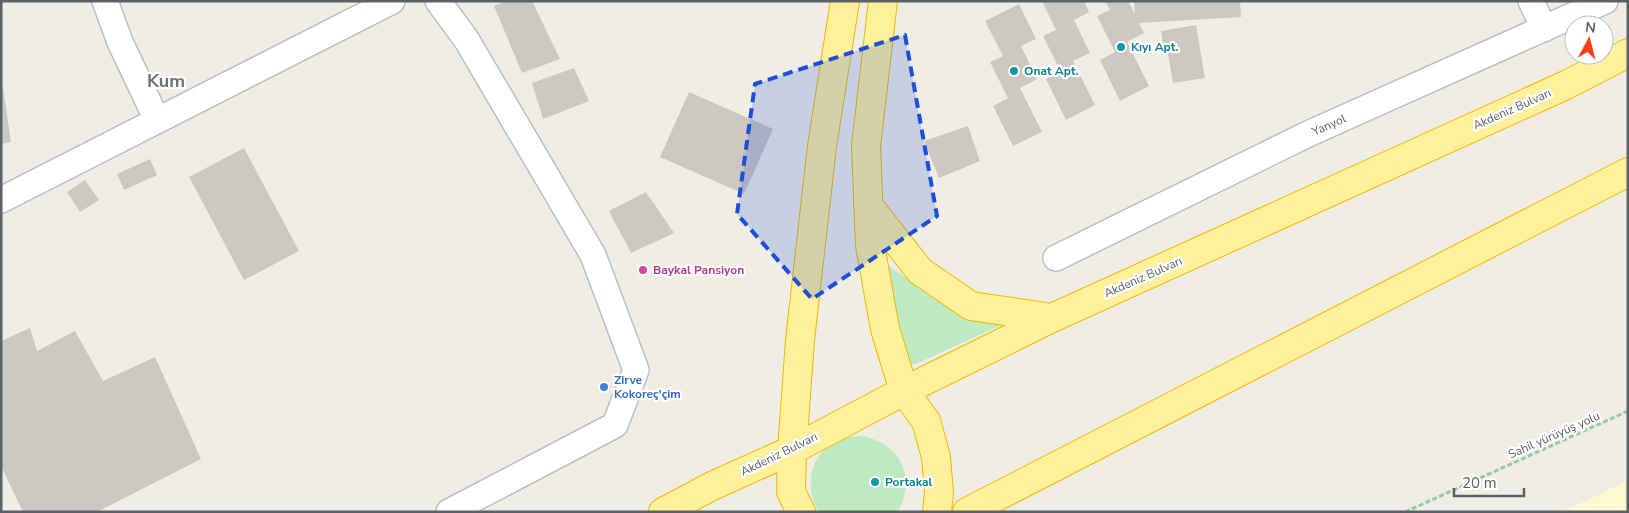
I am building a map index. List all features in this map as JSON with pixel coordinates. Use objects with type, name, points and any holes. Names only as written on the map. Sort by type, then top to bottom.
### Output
[{"type":"highway","points":[[802,512],[791,492],[800,340],[822,146],[845,1]]},
{"type":"highway","points":[[883,1],[866,146],[870,245],[885,329],[904,390],[926,421],[936,457],[939,493],[937,512]]},
{"type":"highway","name":"Akdeniz Bulvarı","points":[[663,512],[712,486],[792,450],[904,390],[1052,318],[1566,84],[1628,53]]},
{"type":"highway","points":[[967,512],[1628,172]]},
{"type":"highway","points":[[868,205],[920,271],[971,306],[1052,318]]},
{"type":"street","points":[[105,1],[120,42],[157,120]]},
{"type":"street","points":[[1,200],[392,1]]},
{"type":"street","points":[[438,1],[466,39],[593,255],[636,370],[615,425],[449,512]]},
{"type":"street","points":[[1531,1],[1544,29]]},
{"type":"street","name":"Yanyol","points":[[1056,258],[1308,134],[1605,1]]},
{"type":"path","name":"Sahil yürüyüş yolu","points":[[1405,512],[1628,411]]},
{"type":"highlighted area","points":[[905,35],[937,216],[812,299],[737,214],[755,84]]},
{"type":"green space","points":[[883,262],[922,287],[992,318],[999,326],[916,364],[908,365]]},
{"type":"green space","points":[[863,436],[876,440],[887,447],[902,464],[906,487],[898,512],[819,512],[811,492],[812,471],[816,461],[830,445],[845,438]]},
{"type":"sand","points":[[1628,481],[1628,512],[1561,512]]},
{"type":"building","points":[[505,1],[532,1],[560,59],[522,73],[494,6]]},
{"type":"building","points":[[1042,1],[1084,1],[1089,12],[1074,20],[1090,53],[1073,61],[1095,105],[1066,120],[1046,79],[1061,72],[1043,36],[1056,30]]},
{"type":"building","points":[[1105,1],[1128,1],[1135,14],[1134,1],[1240,1],[1241,17],[1139,23],[1144,33],[1127,42],[1149,86],[1120,101],[1100,60],[1115,52],[1097,16],[1110,10]]},
{"type":"building","name":"Onat Apt.","points":[[1019,4],[1036,39],[1021,46],[1037,79],[1020,88],[1042,132],[1013,146],[993,106],[1008,98],[990,62],[1003,56],[985,21]]},
{"type":"building","points":[[1196,25],[1205,78],[1173,83],[1167,48],[1164,49],[1161,31]]},
{"type":"building","points":[[574,68],[589,101],[543,119],[532,83]]},
{"type":"building","points":[[1,87],[3,87],[11,142],[1,144]]},
{"type":"building","points":[[689,92],[773,129],[744,194],[660,157]]},
{"type":"building","points":[[968,126],[980,161],[939,178],[924,141]]},
{"type":"building","points":[[244,148],[299,251],[244,280],[189,177]]},
{"type":"building","points":[[150,159],[157,175],[124,190],[117,174]]},
{"type":"building","points":[[85,180],[99,200],[80,212],[67,192]]},
{"type":"building","points":[[646,192],[674,233],[631,253],[609,211]]},
{"type":"building","points":[[30,328],[37,351],[75,331],[103,381],[155,357],[201,459],[97,512],[23,512],[1,466],[1,341]]},
{"type":"place","name":"Kıyı Apt.","points":[[1121,47]]},
{"type":"place","name":"Onat Apt.","points":[[1014,71]]},
{"type":"place","name":"Baykal Pansiyon","points":[[643,270]]},
{"type":"place","name":"Zirve Kokoreç'çim","points":[[604,387]]},
{"type":"place","name":"Portakal","points":[[875,482]]},
{"type":"district","name":"Kum","points":[[166,81]]}]
